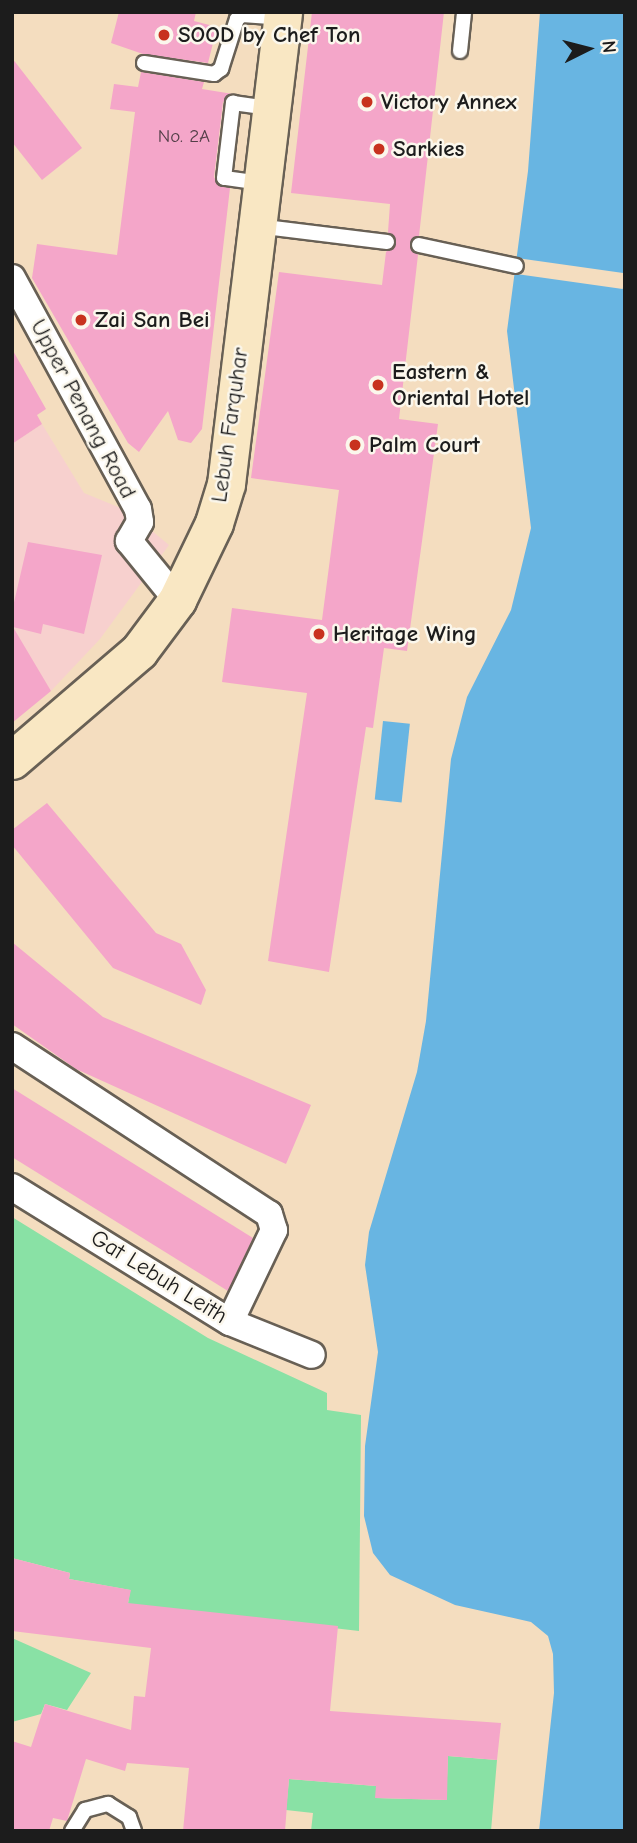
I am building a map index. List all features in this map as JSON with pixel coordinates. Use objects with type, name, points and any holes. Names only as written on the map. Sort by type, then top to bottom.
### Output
[{"type":"main road","name":"Lebuh Farquhar","points":[[12,760],[139,651],[177,600],[200,558],[226,484],[283,15]]},
{"type":"street","name":"Upper Penang Road","points":[[12,278],[138,509],[139,522],[129,541],[177,600]]},
{"type":"street","points":[[12,1046],[269,1214],[274,1230],[230,1322]]},
{"type":"street","name":"Gat Lebuh Leith","points":[[12,1187],[230,1322],[312,1355]]},
{"type":"lane","points":[[460,51],[464,12]]},
{"type":"lane","points":[[144,63],[214,75],[221,69],[237,19],[242,15],[283,15]]},
{"type":"lane","points":[[257,226],[387,242]]},
{"type":"lane","points":[[419,245],[516,266]]},
{"type":"lane","points":[[72,1831],[85,1810],[108,1804],[129,1817],[134,1831]]},
{"type":"shaded area","points":[[42,424],[84,493],[128,511],[169,545],[100,639],[51,691],[12,627],[12,444]]},
{"type":"green space","points":[[12,1217],[208,1338],[327,1393],[327,1410],[361,1415],[359,1631],[128,1604],[130,1590],[69,1579],[70,1573],[12,1558]]},
{"type":"green space","points":[[12,1638],[91,1673],[67,1710],[45,1704],[41,1714],[12,1722]]},
{"type":"green space","points":[[448,1756],[497,1760],[491,1831],[311,1831],[313,1813],[286,1810],[289,1779],[376,1786],[376,1798],[446,1800]]},
{"type":"water","points":[[540,12],[625,12],[625,1831],[539,1831],[554,1693],[553,1654],[548,1636],[531,1622],[455,1605],[390,1575],[373,1553],[364,1516],[365,1446],[378,1352],[365,1265],[369,1232],[417,1072],[426,1021],[451,759],[467,697],[511,610],[531,528],[507,331],[528,171]]},
{"type":"water","points":[[383,721],[410,724],[402,802],[375,800]]},
{"type":"pier","points":[[517,258],[625,273],[623,289],[515,274]]},
{"type":"building","name":"SOOD by Chef Ton","points":[[119,12],[196,12],[194,21],[217,27],[208,63],[143,54],[111,43]]},
{"type":"building","name":"Heritage Wing","points":[[312,12],[444,12],[419,236],[410,244],[418,255],[399,419],[438,424],[407,651],[384,648],[373,728],[366,727],[329,972],[268,961],[307,693],[222,682],[232,608],[322,620],[339,490],[251,478],[279,272],[382,285],[386,252],[396,244],[388,232],[390,204],[291,193]]},
{"type":"building","points":[[12,58],[82,148],[42,180],[12,142]]},
{"type":"building","points":[[141,72],[204,82],[202,89],[233,94],[223,102],[214,177],[219,186],[230,188],[202,429],[191,443],[178,440],[168,411],[139,452],[128,443],[32,278],[37,244],[117,255],[135,112],[110,109],[114,84],[138,87]]},
{"type":"building","points":[[12,349],[46,409],[37,415],[42,424],[12,444]]},
{"type":"building","points":[[28,542],[102,555],[84,634],[43,624],[41,634],[13,627],[51,691],[12,723],[12,611]]},
{"type":"building","points":[[47,803],[156,933],[181,944],[206,990],[201,1005],[113,968],[12,845],[12,830]]},
{"type":"building","points":[[12,942],[103,1017],[311,1105],[286,1164],[76,1069],[12,1024]]},
{"type":"building","points":[[12,1088],[253,1238],[228,1291],[12,1157]]},
{"type":"building","points":[[12,1558],[70,1573],[69,1579],[131,1590],[128,1603],[338,1626],[330,1711],[501,1723],[497,1760],[448,1756],[447,1800],[375,1798],[376,1786],[289,1779],[285,1831],[183,1831],[189,1768],[127,1763],[125,1771],[86,1759],[67,1821],[53,1818],[49,1831],[12,1831],[12,1741],[31,1747],[45,1704],[131,1730],[134,1696],[145,1697],[151,1648],[12,1631]]},
{"type":"place","name":"SOOD by Chef Ton","points":[[164,35]]},
{"type":"place","name":"Victory Annex","points":[[367,102]]},
{"type":"place","name":"Sarkies","points":[[379,149]]},
{"type":"place","name":"Zai San Bei","points":[[81,320]]},
{"type":"place","name":"Eastern & Oriental Hotel","points":[[378,385]]},
{"type":"place","name":"Palm Court","points":[[355,445]]},
{"type":"place","name":"Heritage Wing","points":[[319,634]]}]
